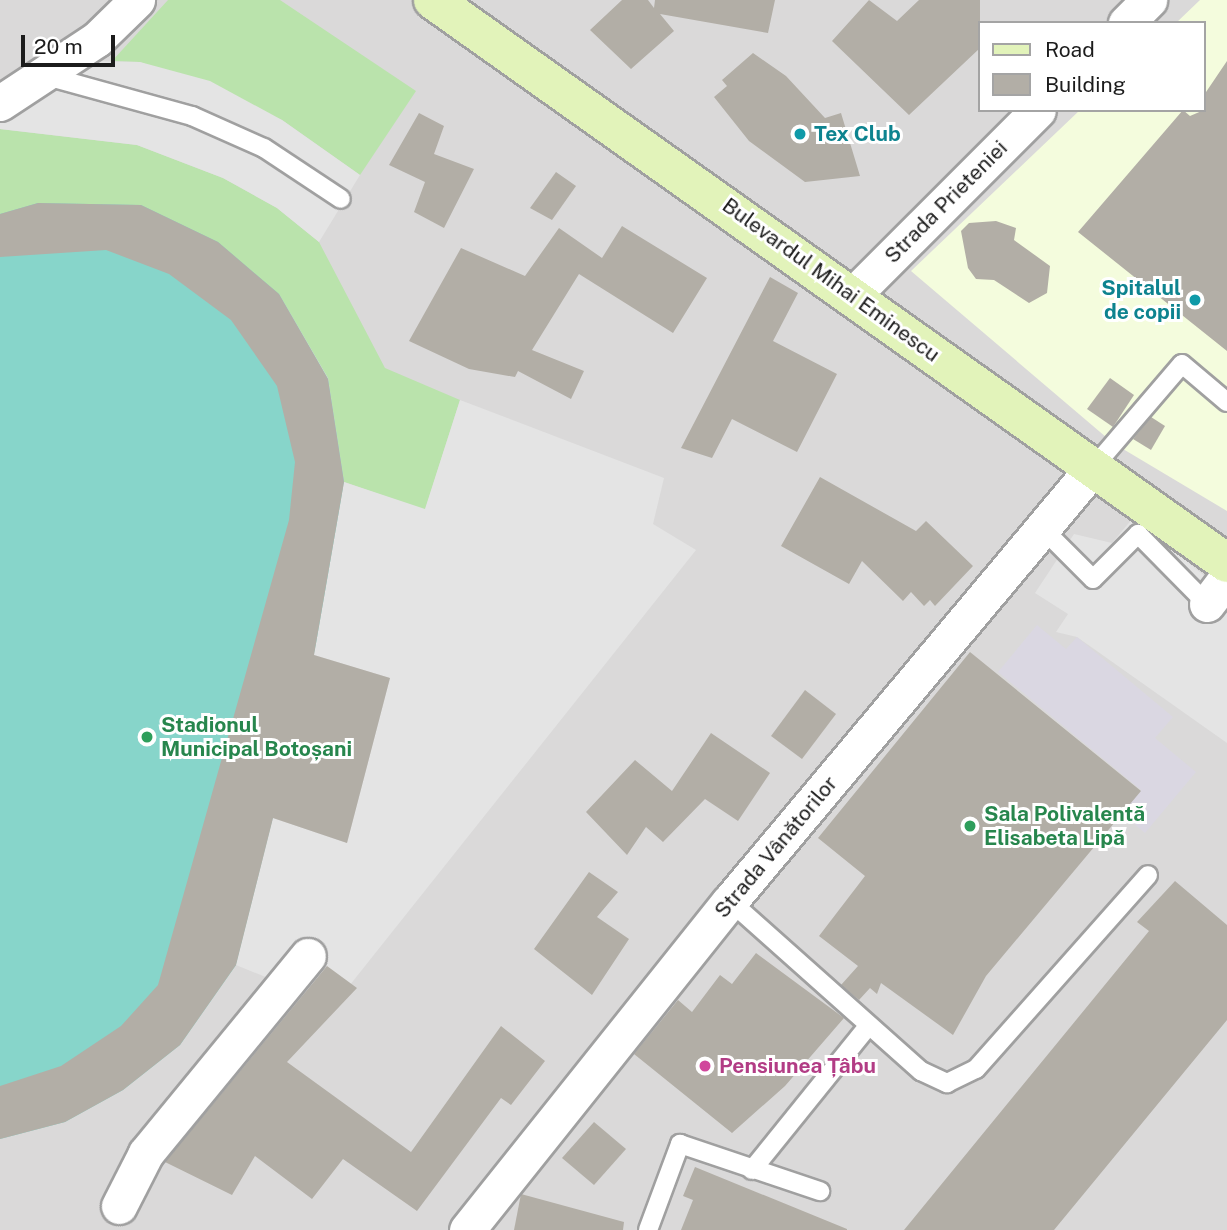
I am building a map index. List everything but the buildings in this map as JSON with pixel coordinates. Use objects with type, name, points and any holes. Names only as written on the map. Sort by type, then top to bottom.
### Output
[{"type":"main road","name":"Bulevardul Mihai Eminescu","points":[[433,0],[854,294],[1092,469],[1227,564]]},
{"type":"street","points":[[0,103],[97,39],[137,0]]},
{"type":"street","points":[[1128,21],[1149,0]]},
{"type":"street","name":"Strada Prieteniei","points":[[854,294],[1036,112]]},
{"type":"street","name":"Strada Vânătorilor","points":[[467,1230],[730,901],[1092,469]]},
{"type":"street","points":[[119,1206],[146,1153],[308,956]]},
{"type":"lane","points":[[43,75],[192,116],[264,148],[341,199]]},
{"type":"lane","points":[[1092,469],[1182,364],[1227,402]]},
{"type":"lane","points":[[1042,528],[1093,579],[1138,534],[1217,590]]},
{"type":"lane","points":[[730,901],[921,1071],[947,1083],[976,1069],[1147,875]]},
{"type":"lane","points":[[752,1170],[869,1025]]},
{"type":"lane","points":[[648,1230],[680,1144],[820,1191]]},
{"type":"shaded area","points":[[0,0],[1227,0],[1227,1230],[0,1230]]},
{"type":"shaded area","points":[[1200,0],[1227,0],[1227,511],[1113,443],[911,271],[1078,112],[1206,112],[1206,21],[1178,21]]},
{"type":"shaded area","points":[[85,61],[140,62],[210,81],[282,120],[360,175],[319,242],[277,208],[223,178],[137,145],[0,129],[0,118]]},
{"type":"shaded area","name":"Stadionul Municipal Botoșani","points":[[38,203],[141,205],[218,242],[279,294],[328,379],[344,482],[327,602],[236,965],[180,1045],[123,1090],[65,1122],[0,1139],[0,214]]},
{"type":"shaded area","points":[[460,400],[664,478],[653,524],[696,550],[334,1005],[236,965],[273,818],[347,843],[390,678],[314,655],[344,482],[425,509]]},
{"type":"shaded area","points":[[1133,518],[1227,594],[1227,743],[1077,637],[1056,632],[1068,614],[1035,593],[1074,534],[1112,543]]},
{"type":"shaded area","points":[[1037,625],[1066,649],[1077,637],[1173,717],[1155,738],[1196,772],[1145,833],[1121,813],[1141,790],[998,672]]},
{"type":"green space","points":[[168,0],[280,0],[416,91],[360,175],[282,120],[140,62],[112,61]]},
{"type":"green space","points":[[0,129],[137,145],[223,178],[277,208],[319,242],[385,368],[460,400],[425,510],[344,482],[328,378],[279,294],[0,214]]},
{"type":"place","name":"Tex Club","points":[[800,134]]},
{"type":"place","name":"Spitalul de copii","points":[[1195,300]]},
{"type":"place","name":"Stadionul Municipal Botoșani","points":[[147,737]]},
{"type":"place","name":"Sala Polivalentă Elisabeta Lipă","points":[[970,826]]},
{"type":"place","name":"Pensiunea Țâbu","points":[[705,1066]]}]
